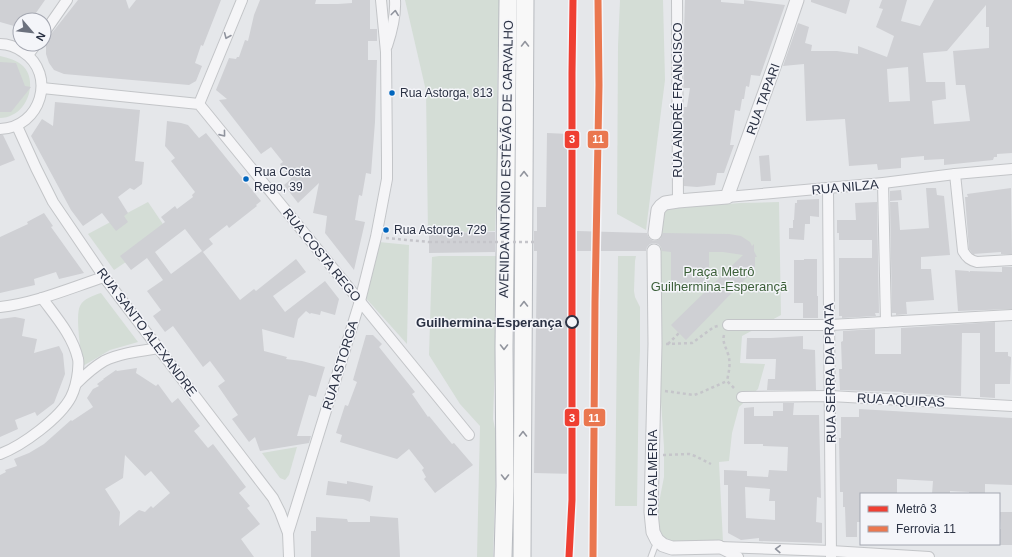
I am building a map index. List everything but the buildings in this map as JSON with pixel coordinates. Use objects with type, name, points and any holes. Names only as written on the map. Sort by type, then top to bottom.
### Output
[{"type":"highway","name":"AVENIDA ANTÔNIO ESTÊVÃO DE CARVALHO","points":[[503,557],[505,486],[504,347],[508,0]]},
{"type":"highway","name":"AVENIDA ANTÔNIO ESTÊVÃO DE CARVALHO","points":[[522,557],[525,0]]},
{"type":"street","points":[[52,22],[67,0]]},
{"type":"street","points":[[42,88],[199,104],[242,0]]},
{"type":"street","name":"RUA ASTORGA","points":[[289,557],[288,532],[360,301],[376,236],[386,180],[388,159],[386,52],[381,0]]},
{"type":"street","name":"RUA ASTORGA","points":[[386,52],[393,27],[396,5],[395,0]]},
{"type":"street","name":"RUA ANDRÉ FRANCISCO","points":[[677,0],[678,201]]},
{"type":"street","name":"RUA TAPARI","points":[[727,197],[797,0]]},
{"type":"street","points":[[0,44],[16,47],[28,55],[36,64],[42,88],[40,99],[35,110],[27,119],[17,126],[0,129]]},
{"type":"street","name":"RUA COSTA REGO","points":[[199,104],[469,436]]},
{"type":"street","name":"RUA SANTO ALEXANDRE","points":[[17,126],[53,202],[104,277],[273,498],[288,532]]},
{"type":"street","name":"RUA NILZA","points":[[678,201],[883,183],[1012,169]]},
{"type":"street","points":[[955,174],[963,251],[967,258],[977,262],[1012,260]]},
{"type":"street","points":[[883,183],[886,322]]},
{"type":"street","name":"RUA SERRA DA PRATA","points":[[828,188],[831,554]]},
{"type":"street","points":[[655,233],[658,210],[665,203],[678,201]]},
{"type":"street","name":"RUA ALMERIA","points":[[654,251],[651,512],[653,532],[657,540]]},
{"type":"street","points":[[0,307],[16,305],[42,298],[104,277]]},
{"type":"street","points":[[0,454],[10,450],[34,435],[52,420],[63,409],[71,397],[77,383],[78,361],[75,347],[62,324],[42,298]]},
{"type":"street","points":[[728,325],[830,325],[1012,315]]},
{"type":"street","points":[[77,383],[103,362],[119,355],[159,348]]},
{"type":"street","name":"RUA AQUIRAS","points":[[742,397],[830,396],[1012,406]]},
{"type":"street","points":[[657,540],[663,545],[672,548],[720,552],[929,557]]},
{"type":"street","points":[[720,552],[738,557]]},
{"type":"lane","points":[[652,557],[657,540]]},
{"type":"path","points":[[376,236],[429,242],[537,242]]},
{"type":"path","points":[[654,344],[692,342],[714,327],[728,325],[723,340],[728,353],[730,365],[727,380]]},
{"type":"path","points":[[668,344],[679,333]]},
{"type":"path","points":[[653,390],[694,395],[727,380]]},
{"type":"path","points":[[727,380],[742,397]]},
{"type":"path","points":[[652,455],[689,454],[711,464]]},
{"type":"green space","points":[[405,0],[499,0],[497,89],[498,163],[495,231],[428,234],[426,91]]},
{"type":"green space","points":[[620,0],[663,0],[665,80],[646,230],[617,214],[618,46]]},
{"type":"green space","points":[[0,56],[9,58],[23,66],[30,79],[30,86],[27,100],[23,106],[11,116],[0,118]]},
{"type":"green space","points":[[148,202],[169,233],[114,270],[88,234]]},
{"type":"green space","name":"Praça Metrô Guilhermina-Esperançã","points":[[779,202],[781,315],[742,336],[740,363],[765,364],[758,389],[739,407],[732,433],[729,461],[719,462],[723,542],[667,544],[655,523],[664,477],[658,286],[663,209],[740,203]]},
{"type":"green space","points":[[379,242],[409,245],[407,344],[364,296]]},
{"type":"green space","points":[[499,256],[493,419],[497,438],[493,557],[477,557],[480,426],[460,404],[429,355],[432,257]]},
{"type":"green space","points":[[618,256],[636,256],[634,291],[640,307],[637,506],[615,506]]},
{"type":"green space","points":[[101,293],[138,342],[110,350],[83,366],[78,317],[80,306],[86,299]]},
{"type":"green space","points":[[297,447],[289,475],[285,480],[280,478],[262,453]]},
{"type":"metro line","name":"3","points":[[569,557],[572,500],[573,0]]},
{"type":"rail line","name":"11","points":[[593,557],[595,302],[599,85],[598,0]]},
{"type":"place","name":"Rua Astorga, 813","points":[[392,93]]},
{"type":"place","name":"Rua Costa Rego, 39","points":[[246,179]]},
{"type":"place","name":"Rua Astorga, 729","points":[[386,230]]},
{"type":"place","name":"Guilhermina-Esperança","points":[[572,322]]}]
